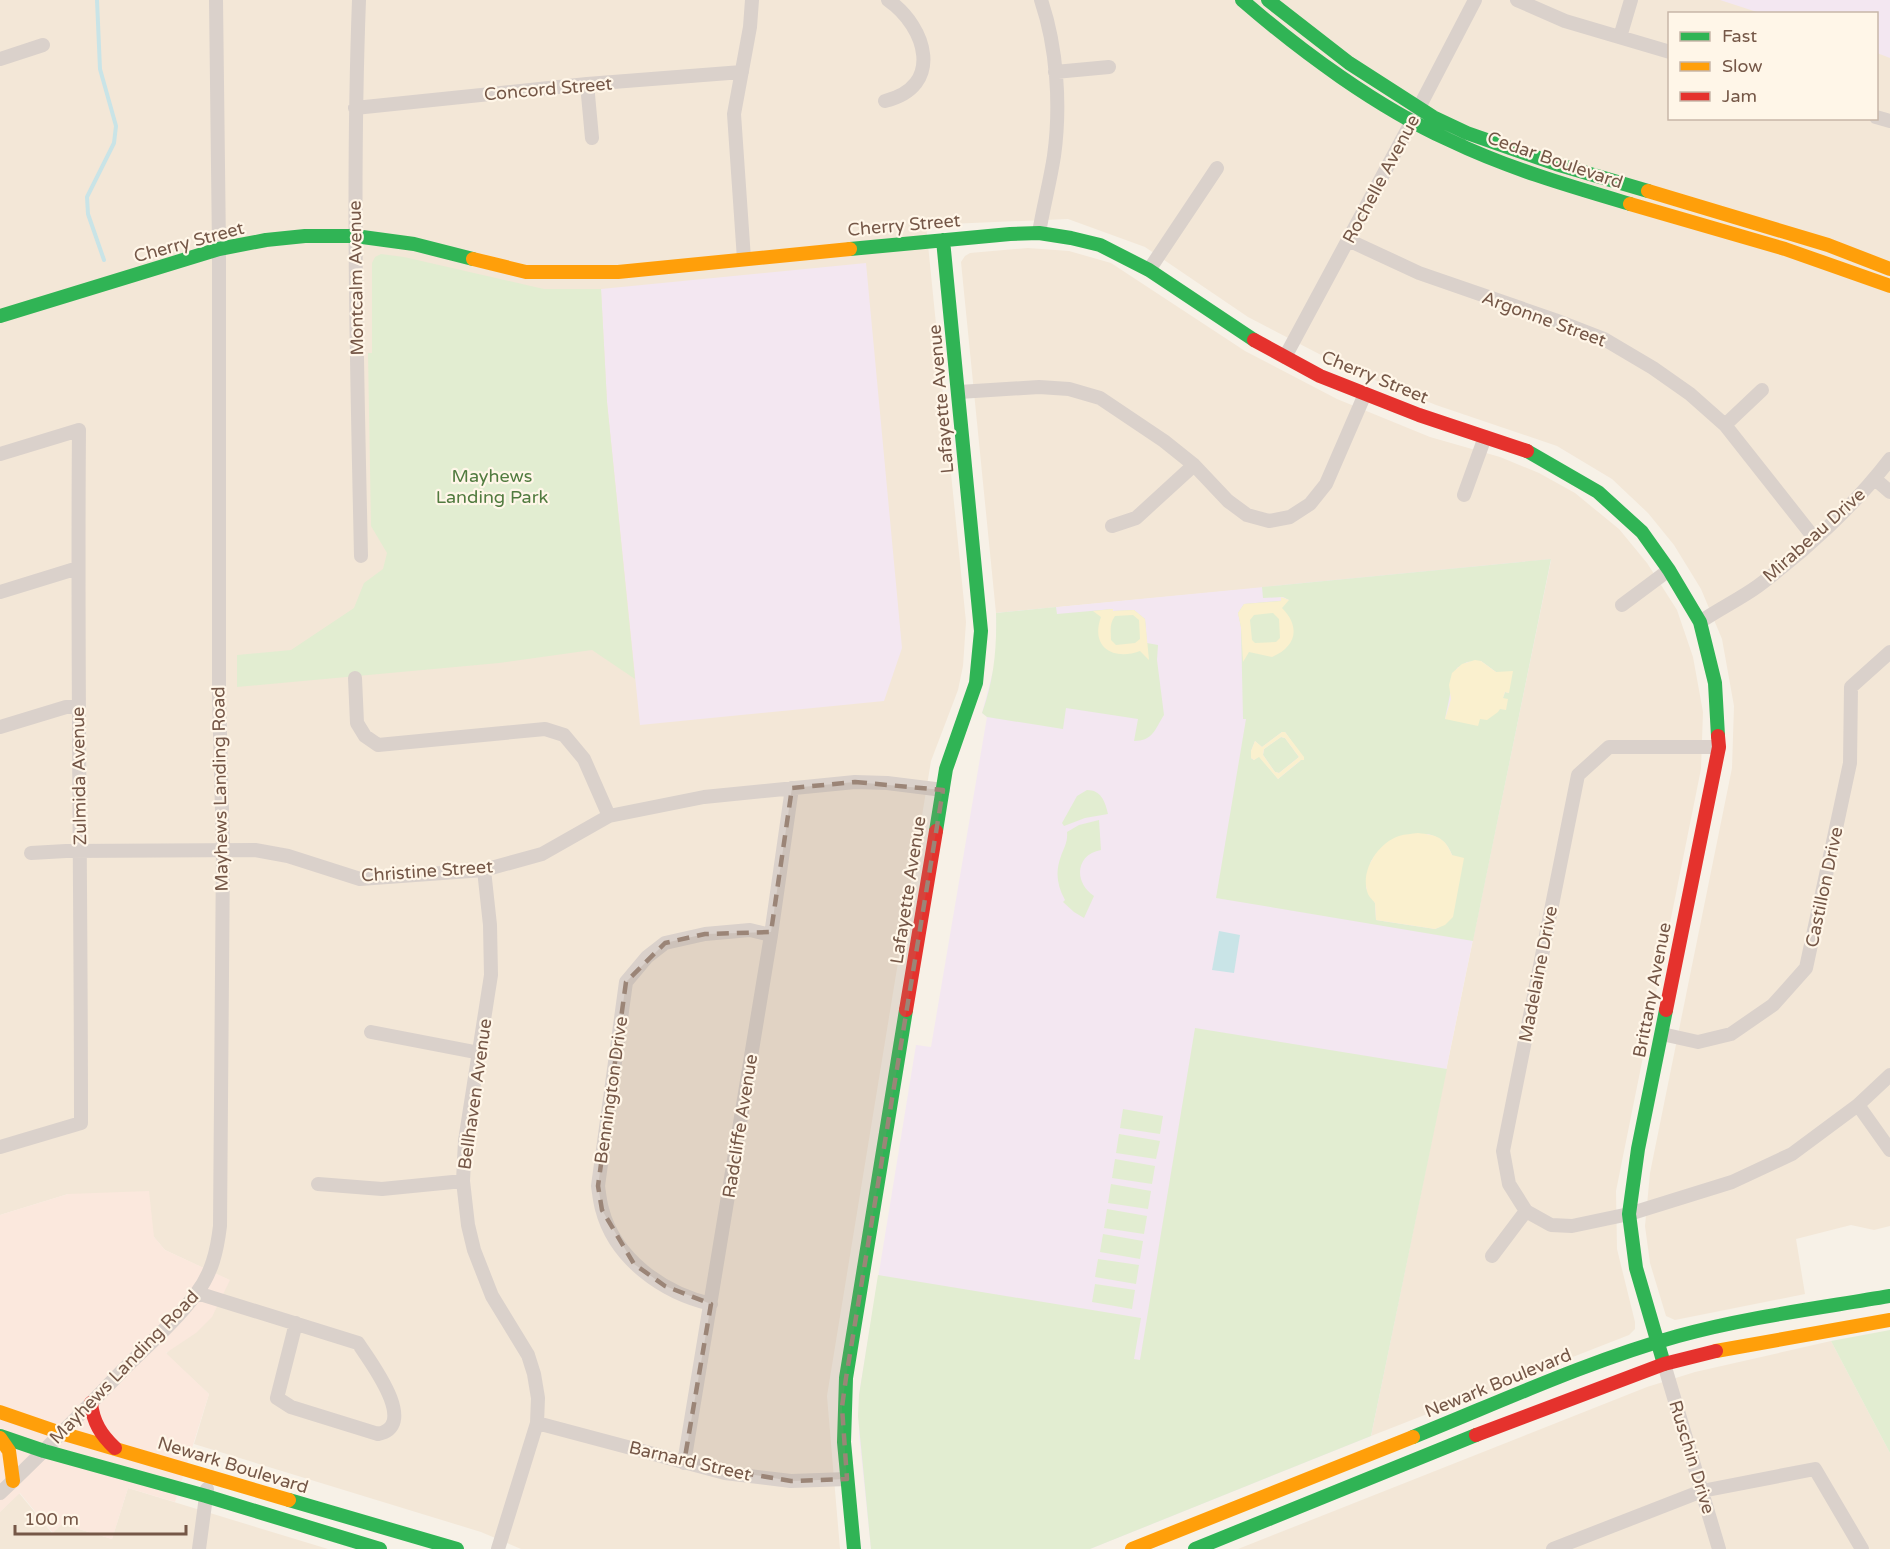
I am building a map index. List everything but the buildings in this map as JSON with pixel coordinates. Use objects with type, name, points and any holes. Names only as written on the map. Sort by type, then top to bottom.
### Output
[{"type":"street","name":"Mayhews Landing Road","points":[[0,1493],[45,1451],[197,1293],[216,1258],[220,1226],[223,849],[219,696],[219,249],[216,0]]},
{"type":"street","name":"Montcalm Avenue","points":[[359,0],[355,108],[355,236],[361,556]]},
{"type":"street","points":[[744,258],[734,114],[750,27],[752,0]]},
{"type":"street","points":[[885,102],[900,98],[919,82],[923,71],[923,58],[915,28],[908,18],[888,0]]},
{"type":"street","points":[[1039,233],[1054,155],[1058,114],[1048,21],[1041,0]]},
{"type":"street","name":"Cedar Boulevard","points":[[1242,0],[1270,26],[1340,77],[1412,121],[1463,147],[1554,181],[1825,262],[1890,286]]},
{"type":"street","name":"Cedar Boulevard","points":[[1268,0],[1332,51],[1419,108],[1467,133],[1828,245],[1890,269]]},
{"type":"street","name":"Rochelle Avenue","points":[[1285,357],[1475,0]]},
{"type":"street","points":[[1517,0],[1565,21],[1668,51]]},
{"type":"street","points":[[1620,37],[1631,0]]},
{"type":"street","points":[[0,59],[43,45]]},
{"type":"street","points":[[1055,72],[1108,67]]},
{"type":"street","name":"Concord Street","points":[[355,108],[586,84],[742,72]]},
{"type":"street","points":[[586,84],[592,138]]},
{"type":"street","points":[[1149,270],[1217,168]]},
{"type":"street","name":"Cherry Street","points":[[0,316],[219,249],[266,240],[305,236],[355,236],[414,244],[526,272],[611,273],[943,240],[1039,233],[1071,238],[1100,245],[1149,270],[1259,343],[1320,376],[1419,416],[1530,452],[1598,492],[1642,532],[1669,570],[1700,622]]},
{"type":"street","name":"Lafayette Avenue","points":[[854,1549],[842,1407],[846,1378],[943,790],[953,744],[975,684],[981,648],[959,392],[943,240]]},
{"type":"street","name":"Argonne Street","points":[[1348,240],[1419,273],[1604,339],[1653,368],[1690,394],[1725,424],[1815,538]]},
{"type":"street","points":[[959,392],[1040,387],[1070,389],[1100,398],[1164,441],[1194,465],[1228,501],[1247,515],[1269,521],[1290,517],[1310,504],[1326,484],[1365,394]]},
{"type":"street","points":[[1725,424],[1762,390]]},
{"type":"street","name":"Zulmida Avenue","points":[[0,454],[79,430],[81,1123],[0,1147]]},
{"type":"street","points":[[1464,495],[1485,437]]},
{"type":"street","name":"Mirabeau Drive","points":[[1700,622],[1757,586],[1815,538],[1875,478],[1890,459]]},
{"type":"street","points":[[1112,526],[1136,518],[1194,465]]},
{"type":"street","points":[[1875,478],[1890,492]]},
{"type":"street","points":[[0,592],[78,568]]},
{"type":"street","points":[[1622,605],[1669,570]]},
{"type":"street","name":"Brittany Avenue","points":[[1664,1365],[1636,1268],[1629,1214],[1638,1149],[1719,747],[1715,683],[1700,622]]},
{"type":"street","name":"Castillon Drive","points":[[1662,1034],[1698,1042],[1731,1034],[1773,1005],[1806,968],[1850,763],[1851,687],[1890,652]]},
{"type":"street","points":[[355,678],[357,723],[364,736],[378,745],[545,729],[564,735],[584,759],[609,816]]},
{"type":"street","points":[[0,727],[66,707],[78,706]]},
{"type":"street","name":"Madelaine Drive","points":[[1719,747],[1609,747],[1578,775],[1503,1151],[1509,1184],[1526,1211],[1551,1225],[1572,1226],[1629,1214],[1731,1182],[1792,1154],[1858,1105],[1890,1075]]},
{"type":"street","name":"Christine Street","points":[[31,853],[255,850],[288,856],[360,879],[484,870],[542,854],[609,816],[704,797],[855,782],[888,783],[943,790]]},
{"type":"street","name":"Radcliffe Avenue","points":[[684,1463],[771,935],[792,788]]},
{"type":"street","name":"Bellhaven Avenue","points":[[484,870],[490,925],[491,975],[465,1141],[463,1181],[468,1225],[483,1276],[492,1296],[524,1346],[534,1374],[538,1398],[537,1423],[498,1549]]},
{"type":"street","name":"Bennington Drive","points":[[711,1304],[693,1300],[665,1286],[634,1264],[613,1233],[602,1210],[598,1186],[626,982],[647,957],[665,943],[705,934],[750,930],[771,935]]},
{"type":"street","points":[[371,1032],[480,1053]]},
{"type":"street","points":[[1858,1105],[1890,1150]]},
{"type":"street","points":[[318,1184],[382,1189],[463,1181]]},
{"type":"street","points":[[1492,1256],[1526,1211]]},
{"type":"street","points":[[197,1293],[296,1323],[358,1343],[388,1391],[395,1408],[391,1426],[386,1432],[378,1434],[291,1407],[277,1398],[296,1323]]},
{"type":"street","name":"Newark Boulevard","points":[[1132,1549],[1572,1373],[1658,1342],[1736,1323],[1890,1296]]},
{"type":"street","points":[[1195,1549],[1547,1407],[1664,1365],[1713,1352],[1890,1320]]},
{"type":"street","name":"Ruschin Drive","points":[[1664,1365],[1719,1549]]},
{"type":"street","points":[[92,1402],[92,1416],[99,1433],[115,1449]]},
{"type":"street","name":"Newark Boulevard","points":[[0,1412],[115,1449],[457,1549]]},
{"type":"street","name":"Barnard Street","points":[[537,1423],[725,1473],[790,1481],[847,1479]]},
{"type":"street","points":[[0,1437],[9,1451],[13,1481]]},
{"type":"street","name":"Newark Boulevard","points":[[0,1437],[380,1549]]},
{"type":"street","points":[[1553,1549],[1578,1544],[1702,1491],[1815,1469],[1862,1549]]},
{"type":"street","points":[[199,1549],[209,1476]]},
{"type":"highlighted area","points":[[855,782],[943,790],[846,1378],[842,1407],[847,1479],[791,1481],[684,1463],[711,1304],[665,1286],[634,1264],[602,1210],[598,1186],[626,982],[665,943],[705,934],[771,932],[792,788]]},
{"type":"shaded area","points":[[0,0],[1890,0],[1890,1226],[1874,1230],[1851,1225],[1796,1239],[1805,1294],[1675,1320],[1666,1316],[1650,1263],[1645,1226],[1650,1173],[1732,768],[1734,706],[1722,639],[1701,589],[1674,545],[1648,513],[1612,479],[1557,446],[1436,405],[1350,370],[1248,317],[1145,247],[1068,219],[926,225],[966,622],[963,666],[958,690],[931,761],[827,1396],[840,1549],[521,1549],[481,1532],[194,1444],[209,1394],[166,1354],[229,1280],[165,1250],[154,1237],[68,1194],[0,1215]]},
{"type":"shaded area","points":[[1720,0],[1890,0],[1890,58],[1878,53],[1878,12],[1757,12]]},
{"type":"shaded area","points":[[1028,248],[1069,251],[1111,263],[1245,351],[1337,399],[1430,437],[1500,457],[1539,473],[1575,493],[1619,529],[1647,563],[1677,610],[1693,657],[1703,712],[1701,769],[1616,1191],[1617,1249],[1635,1322],[1635,1329],[1629,1335],[1371,1436],[1551,560],[996,613],[961,262],[970,253]]},
{"type":"shaded area","points":[[866,263],[902,648],[884,701],[640,725],[607,402],[601,289]]},
{"type":"shaded area","points":[[1551,559],[1371,1436],[1090,1549],[871,1549],[859,1435],[859,1395],[916,1045],[931,1047],[987,717],[982,713],[994,667],[996,613]]},
{"type":"shaded area","points":[[149,1191],[154,1237],[165,1250],[230,1280],[212,1317],[196,1333],[166,1353],[209,1394],[175,1502],[128,1488],[112,1539],[62,1524],[53,1533],[20,1493],[0,1512],[0,1215],[68,1194]]},
{"type":"shaded area","points":[[1831,1341],[1890,1453],[1890,1549],[1238,1549],[1647,1387],[1695,1372]]},
{"type":"shaded area","points":[[128,1488],[328,1549],[0,1549],[0,1512],[19,1493],[52,1533],[62,1524],[112,1539]]},
{"type":"green space","name":"Mayhews Landing Park","points":[[381,254],[404,257],[544,289],[601,289],[607,402],[635,679],[592,650],[499,663],[237,687],[237,655],[291,650],[354,608],[364,583],[383,569],[387,553],[371,526],[368,353],[372,353],[372,263],[375,257]]},
{"type":"green space","points":[[1551,559],[1473,941],[1216,898],[1246,719],[1243,719],[1241,627],[1238,613],[1244,604],[1289,600],[1283,597],[1263,598],[1262,587]],"holes":[[[1481,661],[1496,672],[1505,673],[1509,693],[1505,692],[1499,709],[1480,719],[1445,719],[1457,668],[1467,662]],[[1285,732],[1302,756],[1300,761],[1278,779],[1259,756],[1254,760],[1251,758],[1255,741],[1262,747]],[[1428,834],[1446,844],[1452,855],[1440,927],[1435,929],[1376,920],[1375,903],[1366,888],[1366,880],[1371,861],[1377,853]]]},
{"type":"green space","points":[[1056,607],[1057,614],[1113,609],[1113,611],[1134,610],[1145,619],[1147,643],[1158,645],[1157,660],[1164,715],[1156,729],[1145,739],[1134,741],[1138,719],[1066,708],[1063,729],[987,717],[982,713],[994,664],[996,613]]},
{"type":"green space","points":[[1281,737],[1285,738],[1299,757],[1279,773],[1275,772],[1263,755],[1264,749]]},
{"type":"green space","points":[[1087,790],[1092,790],[1102,797],[1108,814],[1085,818],[1064,826],[1062,823],[1077,796]]},
{"type":"green space","points":[[1099,820],[1101,850],[1086,857],[1080,869],[1083,883],[1094,896],[1084,918],[1063,902],[1065,900],[1060,889],[1058,868],[1067,832],[1079,825]]},
{"type":"green space","points":[[1195,1028],[1447,1069],[1371,1436],[1090,1549],[871,1549],[858,1416],[859,1395],[878,1275],[1141,1318],[1134,1359],[1140,1360]]},
{"type":"green space","points":[[1123,1109],[1163,1116],[1160,1134],[1120,1128]]},
{"type":"green space","points":[[1119,1134],[1160,1141],[1156,1159],[1116,1153]]},
{"type":"green space","points":[[1115,1159],[1155,1166],[1152,1184],[1112,1178]]},
{"type":"green space","points":[[1111,1184],[1151,1191],[1148,1209],[1108,1203]]},
{"type":"green space","points":[[1107,1209],[1147,1216],[1144,1234],[1104,1228]]},
{"type":"green space","points":[[1103,1234],[1143,1241],[1140,1259],[1100,1252]]},
{"type":"green space","points":[[1098,1259],[1139,1265],[1136,1284],[1095,1277]]},
{"type":"green space","points":[[1095,1284],[1135,1290],[1132,1309],[1092,1302]]},
{"type":"green space","points":[[1890,1330],[1890,1453],[1831,1341]]},
{"type":"sand","points":[[1281,597],[1289,600],[1282,608],[1294,629],[1291,642],[1280,653],[1272,657],[1249,652],[1243,662],[1238,613],[1244,604],[1281,601]],"holes":[[[1273,613],[1279,619],[1280,638],[1276,642],[1255,643],[1252,640],[1250,620],[1254,615]]]},
{"type":"sand","points":[[1134,610],[1145,619],[1149,660],[1140,651],[1121,654],[1106,649],[1101,644],[1099,636],[1098,627],[1101,617],[1093,611]],"holes":[[[1133,615],[1139,620],[1140,639],[1135,643],[1116,645],[1111,640],[1111,625],[1115,616]]]},
{"type":"sand","points":[[1475,660],[1481,661],[1496,672],[1513,671],[1509,693],[1505,692],[1503,698],[1508,699],[1506,710],[1500,709],[1487,720],[1480,719],[1478,726],[1445,719],[1451,699],[1449,685],[1452,673],[1462,664]]},
{"type":"sand","points":[[1285,732],[1304,760],[1278,779],[1259,757],[1254,760],[1251,758],[1255,741],[1262,747]],"holes":[[[1281,737],[1285,738],[1299,757],[1279,773],[1275,772],[1263,755],[1264,749]]]},
{"type":"sand","points":[[1418,833],[1439,838],[1446,844],[1452,855],[1464,858],[1453,917],[1445,925],[1435,929],[1376,920],[1375,903],[1367,891],[1369,866],[1378,851],[1399,836]]},
{"type":"water","points":[[1219,931],[1240,935],[1234,973],[1212,970]]},
{"type":"waterway","points":[[97,0],[100,69],[116,126],[114,143],[87,197],[88,214],[104,260]]},
{"type":"traffic: fast","points":[[1242,0],[1341,77],[1422,127],[1516,168],[1630,204]]},
{"type":"traffic: fast","points":[[1268,0],[1349,63],[1433,117],[1467,133],[1556,164],[1648,191]]},
{"type":"traffic: fast","points":[[850,249],[1010,234],[1039,233],[1071,238],[1100,245],[1149,270],[1254,340]]},
{"type":"traffic: fast","points":[[0,316],[219,249],[266,240],[305,236],[355,236],[414,244],[473,259]]},
{"type":"traffic: fast","points":[[936,831],[946,769],[976,683],[981,631],[943,240]]},
{"type":"traffic: fast","points":[[1527,451],[1598,492],[1642,532],[1669,570],[1700,622],[1715,683],[1718,736]]},
{"type":"traffic: fast","points":[[854,1549],[844,1442],[846,1378],[906,1010]]},
{"type":"traffic: fast","points":[[1664,1364],[1636,1268],[1629,1214],[1638,1149],[1666,1010]]},
{"type":"traffic: fast","points":[[1413,1437],[1511,1396],[1644,1346],[1704,1329],[1757,1318],[1890,1296]]},
{"type":"traffic: fast","points":[[1195,1549],[1476,1435]]},
{"type":"traffic: fast","points":[[0,1436],[44,1451],[206,1496],[380,1549]]},
{"type":"traffic: fast","points":[[289,1500],[457,1549]]},
{"type":"traffic: slow","points":[[1648,191],[1828,245],[1890,269]]},
{"type":"traffic: slow","points":[[1630,204],[1785,249],[1890,286]]},
{"type":"traffic: slow","points":[[473,259],[526,272],[618,272],[850,249]]},
{"type":"traffic: slow","points":[[1716,1351],[1890,1320]]},
{"type":"traffic: slow","points":[[0,1412],[61,1433],[289,1500]]},
{"type":"traffic: slow","points":[[1132,1549],[1413,1437]]},
{"type":"traffic: slow","points":[[0,1438],[9,1451],[13,1481]]},
{"type":"traffic: jam","points":[[1254,340],[1320,376],[1419,415],[1527,451]]},
{"type":"traffic: jam","points":[[1666,1010],[1719,747],[1718,736]]},
{"type":"traffic: jam","points":[[906,1010],[936,831]]},
{"type":"traffic: jam","points":[[1476,1435],[1664,1364],[1716,1351]]},
{"type":"traffic: jam","points":[[91,1403],[98,1428],[115,1448]]}]
